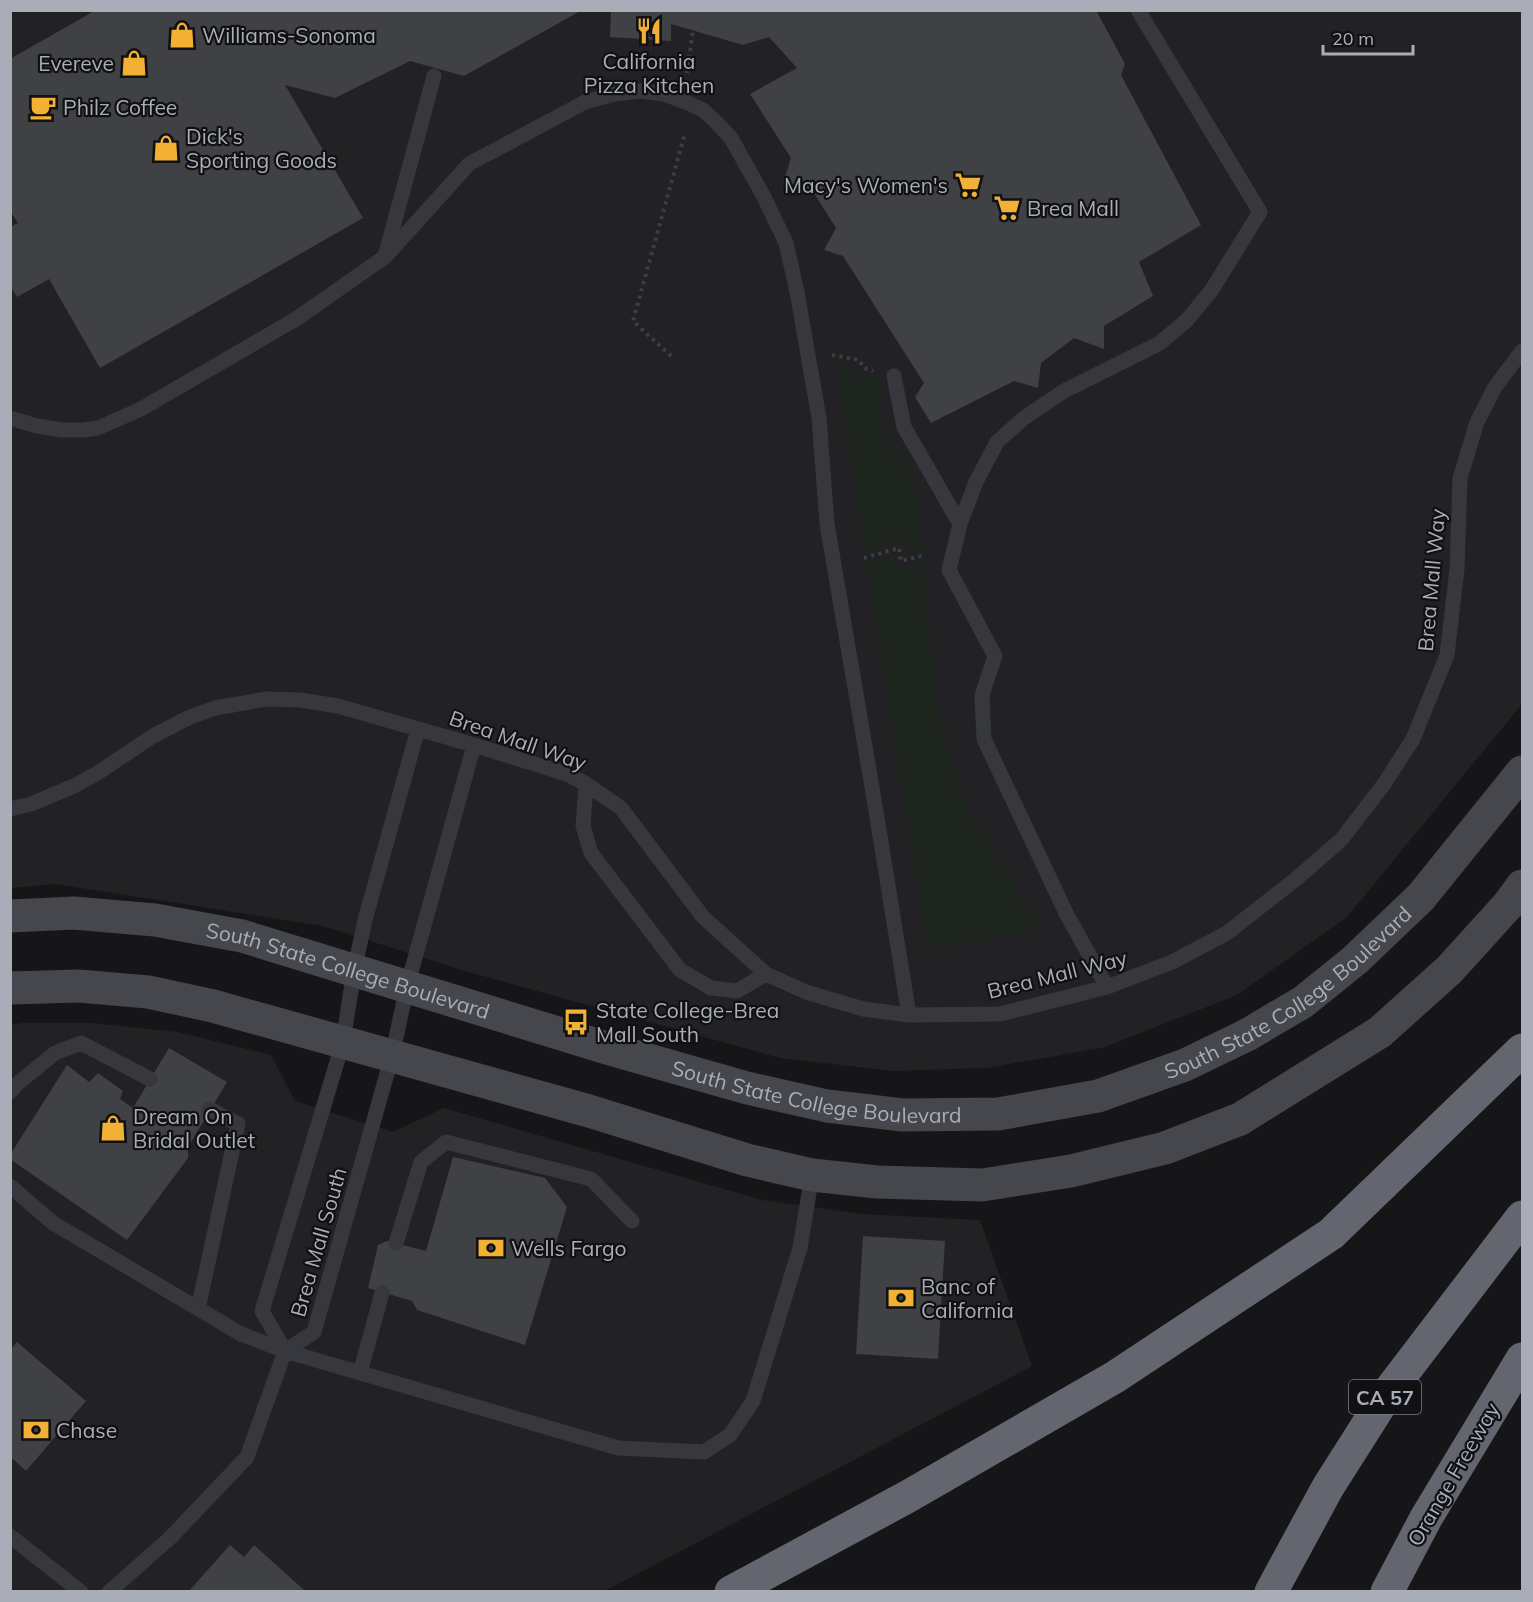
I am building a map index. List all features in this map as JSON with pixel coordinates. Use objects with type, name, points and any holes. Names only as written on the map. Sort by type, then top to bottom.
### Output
[{"type":"highway","points":[[730,1592],[907,1497],[1114,1377],[1331,1234],[1522,1050]]},
{"type":"highway","name":"CA 57","points":[[1271,1592],[1328,1487],[1387,1394],[1522,1217]]},
{"type":"highway","name":"Orange Freeway","points":[[1387,1592],[1426,1518],[1522,1359]]},
{"type":"main road","name":"South State College Boulevard","points":[[10,916],[74,913],[155,920],[242,936],[747,1088],[827,1106],[903,1115],[998,1114],[1098,1096],[1185,1065],[1246,1035],[1303,1002],[1355,960],[1421,897],[1522,772]]},
{"type":"main road","points":[[10,988],[79,986],[148,992],[213,1005],[589,1112],[747,1160],[812,1175],[877,1182],[982,1185],[1071,1171],[1165,1148],[1240,1119],[1380,1032],[1449,970],[1508,905],[1522,886]]},
{"type":"lane","points":[[1107,987],[1066,913],[984,738],[982,695],[995,656],[949,570],[960,524],[976,482],[998,442],[1024,418],[1064,391],[1160,343],[1188,320],[1211,291],[1260,212],[1138,10]]},
{"type":"lane","points":[[386,256],[434,76]]},
{"type":"lane","points":[[10,418],[62,430],[98,428],[141,409],[296,319],[386,256],[469,164],[585,102],[615,94],[640,91],[664,94],[703,111],[716,121],[731,138],[763,195],[786,243],[819,418],[827,524],[909,1015]]},
{"type":"lane","name":"Brea Mall Way","points":[[10,809],[31,804],[74,786],[153,736],[190,717],[215,708],[266,699],[300,700],[338,706],[558,771],[586,784],[621,808],[703,917],[766,974],[806,992],[863,1009],[909,1015],[1000,1014],[1107,987],[1172,962],[1227,933],[1341,840],[1384,784],[1413,739],[1447,655],[1457,569],[1460,478],[1477,422],[1495,387],[1522,351]]},
{"type":"lane","points":[[894,376],[904,427],[960,524]]},
{"type":"lane","name":"Brea Mall South","points":[[418,729],[365,920],[342,1042],[262,1311],[285,1351],[314,1332],[392,1056],[407,987],[474,745]]},
{"type":"lane","points":[[586,784],[583,826],[591,853],[680,970],[711,988],[737,991],[766,974]]},
{"type":"lane","points":[[10,1092],[55,1053],[81,1043],[150,1079]]},
{"type":"lane","points":[[198,1309],[238,1124],[209,1109]]},
{"type":"lane","points":[[396,1243],[421,1162],[446,1142],[591,1179],[632,1221]]},
{"type":"lane","points":[[10,1186],[53,1223],[241,1334],[285,1351],[618,1448],[704,1452],[730,1435],[753,1401],[800,1248],[812,1175]]},
{"type":"lane","points":[[360,1373],[382,1293]]},
{"type":"lane","points":[[109,1592],[171,1537],[247,1456],[285,1351]]},
{"type":"lane","points":[[10,1536],[81,1592]]},
{"type":"path","points":[[687,73],[693,30]]},
{"type":"path","points":[[671,356],[633,321],[685,133]]},
{"type":"path","points":[[831,355],[859,360],[864,368],[894,376]]},
{"type":"path","points":[[864,558],[899,548],[901,561],[925,555]]},
{"type":"shaded area","points":[[11,11],[1522,11],[1522,704],[1347,917],[1237,995],[1105,1047],[988,1068],[893,1071],[780,1058],[465,971],[323,926],[55,884],[11,888]]},
{"type":"shaded area","points":[[836,364],[852,368],[853,375],[881,379],[882,434],[913,468],[924,549],[908,552],[900,540],[865,551]]},
{"type":"shaded area","points":[[894,557],[899,570],[921,565],[939,714],[957,782],[967,805],[1038,923],[1035,933],[927,948],[866,563]]},
{"type":"shaded area","points":[[92,1023],[178,1032],[271,1055],[295,1101],[393,1132],[444,1108],[762,1200],[862,1214],[980,1220],[1032,1366],[605,1591],[11,1591],[10,1025]]},
{"type":"building","name":"Dick's Sporting Goods","points":[[96,10],[582,10],[464,76],[410,61],[335,98],[285,85],[363,218],[100,368],[49,279],[17,297],[10,286],[10,227],[18,223],[10,211],[10,59]]},
{"type":"building","name":"Brea Mall","points":[[611,10],[1096,10],[1125,64],[1121,75],[1201,225],[1139,262],[1153,296],[1104,326],[1104,349],[1074,338],[1041,363],[1038,388],[1014,381],[931,423],[915,397],[924,383],[843,256],[824,250],[836,228],[812,190],[783,183],[791,158],[750,94],[797,68],[769,37],[743,45],[671,24],[671,41],[610,37]]},
{"type":"building","name":"Dream On Bridal Outlet","points":[[169,1048],[227,1082],[188,1147],[188,1158],[127,1240],[10,1159],[10,1155],[67,1065],[89,1082],[98,1073],[123,1091],[120,1099],[133,1108]]},
{"type":"building","name":"Wells Fargo","points":[[453,1157],[545,1178],[567,1207],[525,1345],[417,1310],[412,1301],[368,1288],[378,1245],[387,1241],[426,1251]]},
{"type":"building","name":"Banc of California","points":[[863,1236],[945,1241],[938,1359],[856,1354]]},
{"type":"building","name":"Chase","points":[[17,1342],[86,1401],[26,1471],[13,1459],[10,1461],[10,1350]]},
{"type":"building","points":[[230,1545],[244,1557],[254,1545],[304,1590],[303,1592],[188,1592]]},
{"type":"place","name":"California Pizza Kitchen","points":[[649,31]]},
{"type":"place","name":"Williams-Sonoma","points":[[182,35]]},
{"type":"place","name":"Evereve","points":[[134,63]]},
{"type":"place","name":"Philz Coffee","points":[[43,107]]},
{"type":"place","name":"Dick's Sporting Goods","points":[[166,148]]},
{"type":"place","name":"Macy's Women's","points":[[968,185]]},
{"type":"place","name":"Brea Mall","points":[[1007,208]]},
{"type":"place","name":"State College-Brea Mall South","points":[[576,1022]]},
{"type":"place","name":"Dream On Bridal Outlet","points":[[113,1128]]},
{"type":"place","name":"Wells Fargo","points":[[491,1248]]},
{"type":"place","name":"Banc of California","points":[[901,1298]]},
{"type":"place","name":"Chase","points":[[36,1430]]}]
